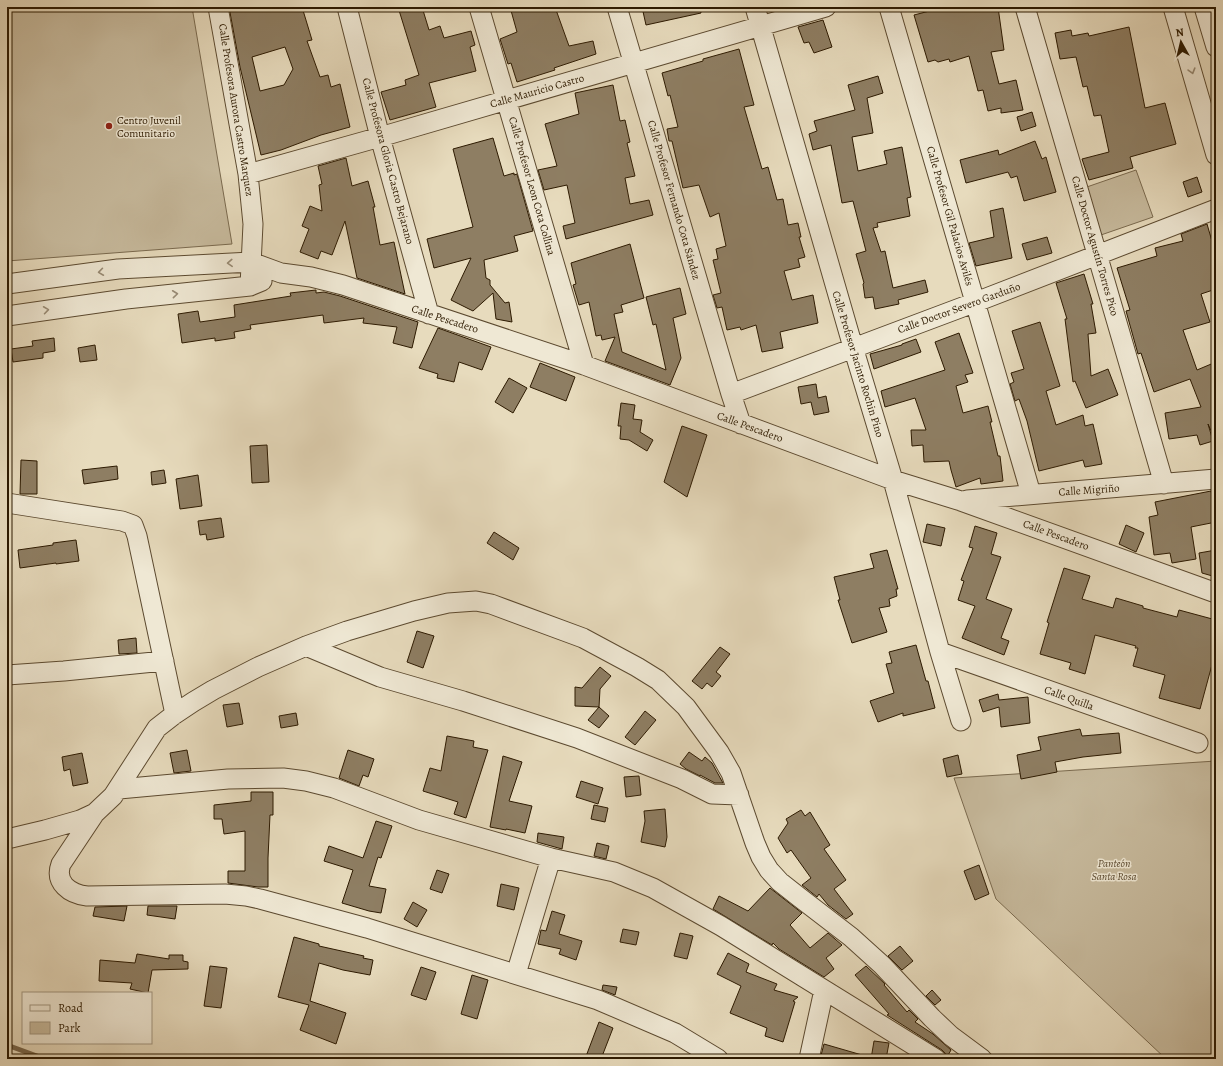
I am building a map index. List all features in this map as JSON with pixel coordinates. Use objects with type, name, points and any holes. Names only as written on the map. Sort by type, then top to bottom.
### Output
[{"type":"street","name":"Calle Profesora Aurora Castro Marquez","points":[[218,7],[248,174],[253,224],[250,286]]},
{"type":"street","name":"Calle Profesora Gloria Castro Bejarano","points":[[347,7],[380,137],[429,314]]},
{"type":"street","name":"Calle Profesor Leon Cota Collina","points":[[479,7],[584,365]]},
{"type":"street","name":"Calle Profesor Fernando Cota Sández","points":[[617,7],[731,394]]},
{"type":"street","name":"Calle Profesor Jacinto Rochin Pino","points":[[755,7],[852,347],[893,480],[940,652],[962,721]]},
{"type":"street","name":"Calle Mauricio Castro","points":[[248,174],[826,7]]},
{"type":"street","name":"Calle Profesor Gil Palacios Avilés","points":[[889,7],[1031,494]]},
{"type":"street","name":"Calle Doctor Agustín Torres Pico","points":[[1025,7],[1164,484]]},
{"type":"street","points":[[1173,7],[1216,155]]},
{"type":"street","points":[[1204,7],[1216,47]]},
{"type":"street","name":"Calle Doctor Severo Garduño","points":[[731,394],[852,347],[976,302],[1216,209]]},
{"type":"street","points":[[7,284],[118,269],[251,262]]},
{"type":"street","name":"Calle Pescadero","points":[[251,262],[282,273],[311,277],[343,285],[584,365],[893,480],[961,501],[1216,593]]},
{"type":"street","points":[[7,316],[126,299],[250,286],[282,273]]},
{"type":"street","points":[[731,394],[740,424]]},
{"type":"street","name":"Calle Migriño","points":[[961,501],[1031,494],[1216,480]]},
{"type":"street","points":[[7,503],[122,521],[133,525],[137,536],[175,714]]},
{"type":"street","points":[[718,1059],[675,1033],[598,1000],[367,928],[246,896],[214,893],[95,896],[79,895],[64,885],[59,879],[59,870],[61,864],[95,813],[106,804],[119,788],[157,728],[175,714],[219,687],[258,667],[306,646],[354,629],[448,603],[476,601],[491,604],[583,638],[658,680],[686,707],[719,752],[732,773],[748,826],[761,857],[769,870],[780,882],[851,937],[882,965],[937,1023],[951,1036],[982,1059]]},
{"type":"street","points":[[306,646],[380,677],[463,701],[578,738],[682,780],[712,794],[739,795]]},
{"type":"street","name":"Calle Quilla","points":[[940,652],[1198,743]]},
{"type":"street","points":[[7,675],[164,661]]},
{"type":"street","points":[[119,788],[228,779],[283,778],[306,781],[334,788],[419,820],[551,858],[614,872],[653,888],[722,926],[936,1059]]},
{"type":"street","points":[[7,839],[46,830],[73,822],[95,813]]},
{"type":"street","points":[[516,974],[551,858]]},
{"type":"street","points":[[809,1059],[824,990]]},
{"type":"green space","name":"Centro Juvenil Comunitario","points":[[7,7],[192,7],[232,244],[7,261]]},
{"type":"green space","points":[[1136,170],[1153,217],[1098,236],[1081,189]]},
{"type":"green space","name":"Panteón Santa Rosa","points":[[1216,761],[1216,1059],[1166,1059],[996,899],[954,778]]},
{"type":"building","points":[[229,7],[302,7],[312,40],[307,41],[320,77],[328,75],[331,87],[340,84],[350,127],[321,135],[281,150],[261,155],[240,67]],"holes":[[[285,47],[293,69],[284,85],[260,91],[252,57]]]},
{"type":"building","points":[[398,7],[422,7],[429,30],[440,26],[444,38],[471,31],[475,45],[470,47],[476,71],[429,83],[436,107],[390,120],[381,92],[406,85],[405,80],[419,75]]},
{"type":"building","points":[[510,7],[555,7],[569,46],[593,41],[596,54],[554,68],[555,70],[517,82],[511,63],[508,64],[500,39],[517,32]]},
{"type":"building","points":[[642,7],[700,7],[701,13],[646,25]]},
{"type":"building","points":[[945,7],[998,7],[1004,50],[991,52],[999,84],[1016,80],[1023,110],[1001,113],[1001,108],[988,111],[983,90],[978,91],[969,56],[950,62],[949,59],[938,62],[935,60],[928,62],[914,15]]},
{"type":"building","points":[[823,20],[832,47],[814,53],[809,42],[804,43],[798,27]]},
{"type":"building","points":[[1129,27],[1145,108],[1165,103],[1176,144],[1130,157],[1133,168],[1089,180],[1082,159],[1109,152],[1101,115],[1094,116],[1087,86],[1083,87],[1076,57],[1060,59],[1055,33],[1071,30],[1072,36],[1088,33],[1089,36]]},
{"type":"building","points":[[739,49],[754,105],[744,107],[762,169],[768,167],[777,200],[783,199],[788,225],[798,223],[801,237],[799,237],[805,257],[798,259],[800,267],[784,271],[792,300],[813,295],[818,323],[780,332],[783,348],[762,352],[756,325],[741,330],[740,327],[727,330],[722,307],[717,308],[713,295],[721,293],[713,260],[718,259],[716,249],[726,246],[719,213],[710,217],[699,185],[683,188],[672,141],[669,141],[667,129],[678,127],[670,95],[668,96],[662,73]]},
{"type":"building","points":[[878,76],[883,93],[867,98],[873,133],[852,137],[858,171],[887,164],[884,151],[902,147],[911,197],[907,198],[910,216],[877,223],[878,227],[873,228],[881,252],[885,251],[893,288],[925,280],[928,292],[898,300],[899,304],[875,309],[873,297],[865,298],[864,283],[856,254],[866,251],[853,201],[842,203],[831,145],[813,150],[809,134],[817,131],[814,121],[855,110],[848,85]]},
{"type":"building","points":[[613,85],[620,121],[625,120],[630,142],[627,143],[635,176],[625,178],[630,204],[649,200],[653,215],[566,239],[563,226],[575,223],[567,185],[544,190],[538,170],[557,166],[545,124],[579,114],[575,93]]},
{"type":"building","points":[[1032,112],[1036,126],[1021,131],[1017,117]]},
{"type":"building","points":[[493,138],[504,176],[514,173],[514,175],[517,174],[533,231],[514,236],[518,251],[484,260],[486,278],[490,280],[490,285],[505,303],[509,302],[512,322],[496,319],[493,293],[473,311],[451,300],[471,258],[434,268],[427,239],[473,227],[453,149]]},
{"type":"building","points":[[1035,141],[1042,159],[1046,157],[1056,192],[1024,201],[1017,176],[1011,178],[1008,172],[966,183],[960,160],[998,150],[999,155]]},
{"type":"building","points":[[346,158],[352,186],[368,181],[375,207],[373,207],[380,245],[394,242],[405,294],[357,278],[345,221],[332,255],[321,251],[318,259],[300,252],[309,229],[302,226],[310,206],[322,211],[319,185],[322,184],[318,166]]},
{"type":"building","points":[[1197,177],[1202,192],[1188,197],[1183,182]]},
{"type":"building","points":[[1003,208],[1012,258],[976,266],[969,243],[994,237],[990,211]]},
{"type":"building","points":[[1207,224],[1216,255],[1216,289],[1201,294],[1210,322],[1183,330],[1197,370],[1216,362],[1216,442],[1208,424],[1213,441],[1200,445],[1197,435],[1169,439],[1165,413],[1201,407],[1190,379],[1154,392],[1141,353],[1138,354],[1126,311],[1130,310],[1117,268],[1157,256],[1155,248],[1183,241],[1181,234]]},
{"type":"building","points":[[1047,237],[1052,253],[1027,260],[1022,244]]},
{"type":"building","points":[[630,244],[644,298],[621,305],[623,312],[614,314],[622,352],[666,370],[656,324],[653,325],[646,297],[680,288],[686,314],[673,318],[681,358],[670,385],[605,361],[615,337],[602,340],[601,335],[596,336],[589,302],[579,305],[573,285],[576,284],[571,263]]},
{"type":"building","points":[[1084,274],[1093,304],[1091,304],[1096,333],[1088,334],[1091,376],[1108,369],[1118,395],[1086,408],[1075,381],[1073,382],[1065,319],[1067,319],[1056,283]]},
{"type":"building","points":[[316,290],[316,293],[324,292],[340,296],[418,322],[412,348],[393,343],[397,327],[363,323],[364,318],[324,323],[323,315],[250,325],[251,329],[234,332],[235,338],[215,341],[215,338],[182,343],[178,314],[198,311],[200,322],[235,317],[234,305],[291,296],[290,293]]},
{"type":"building","points":[[1040,322],[1060,386],[1046,391],[1056,425],[1083,415],[1085,426],[1093,424],[1102,464],[1085,467],[1083,460],[1039,471],[1027,421],[1019,399],[1015,401],[1010,384],[1014,382],[1011,373],[1024,369],[1012,331]]},
{"type":"building","points":[[438,328],[491,347],[482,370],[459,362],[454,382],[437,378],[438,374],[419,368]]},
{"type":"building","points":[[959,333],[973,373],[965,375],[968,382],[956,386],[963,413],[988,406],[998,456],[1000,456],[1003,481],[981,484],[980,478],[956,487],[949,461],[924,462],[923,445],[912,446],[911,430],[926,430],[915,398],[885,407],[881,391],[945,370],[935,342]]},
{"type":"building","points":[[54,338],[55,351],[43,353],[43,358],[13,362],[11,349],[33,346],[32,341]]},
{"type":"building","points":[[916,339],[921,352],[874,369],[870,354],[902,345]]},
{"type":"building","points":[[95,345],[97,360],[80,362],[78,348]]},
{"type":"building","points":[[540,363],[575,377],[566,401],[530,387]]},
{"type":"building","points":[[509,378],[527,388],[513,413],[495,402]]},
{"type":"building","points":[[816,384],[818,398],[826,396],[829,412],[814,415],[811,402],[801,404],[798,387]]},
{"type":"building","points":[[621,403],[635,405],[633,419],[642,420],[640,432],[653,440],[647,451],[629,440],[620,439],[621,426],[618,426]]},
{"type":"building","points":[[682,426],[707,435],[687,497],[664,482]]},
{"type":"building","points":[[267,445],[269,482],[252,483],[250,446]]},
{"type":"building","points":[[21,460],[37,461],[37,494],[20,494]]},
{"type":"building","points":[[117,466],[118,479],[84,484],[82,470]]},
{"type":"building","points":[[164,470],[166,483],[152,485],[151,472]]},
{"type":"building","points":[[198,475],[202,506],[180,509],[176,479]]},
{"type":"building","points":[[1211,491],[1216,514],[1216,522],[1191,527],[1196,559],[1172,563],[1170,553],[1154,555],[1149,517],[1158,515],[1155,502]]},
{"type":"building","points":[[221,518],[224,537],[207,540],[206,534],[200,535],[198,521]]},
{"type":"building","points":[[927,524],[945,528],[941,546],[923,542]]},
{"type":"building","points":[[1126,525],[1144,533],[1136,552],[1119,544]]},
{"type":"building","points":[[975,526],[997,533],[991,554],[1001,557],[986,599],[1012,609],[1001,638],[1009,641],[1004,655],[962,638],[975,606],[958,600],[964,581],[961,580],[973,548],[969,547]]},
{"type":"building","points":[[494,532],[519,548],[513,560],[487,543]]},
{"type":"building","points":[[76,540],[79,561],[20,568],[18,550]]},
{"type":"building","points":[[887,550],[898,589],[896,589],[897,596],[889,599],[890,606],[879,608],[887,632],[852,643],[838,600],[840,600],[834,577],[874,568],[870,554]]},
{"type":"building","points":[[1216,550],[1216,577],[1202,573],[1199,553]]},
{"type":"building","points":[[1064,568],[1090,576],[1082,599],[1113,608],[1116,598],[1143,606],[1143,608],[1177,617],[1179,610],[1216,620],[1216,661],[1213,661],[1200,709],[1159,698],[1165,675],[1133,666],[1138,648],[1135,648],[1136,646],[1095,635],[1085,674],[1069,669],[1071,663],[1040,654],[1049,623],[1047,622]]},
{"type":"building","points":[[417,631],[434,636],[423,668],[407,662]]},
{"type":"building","points":[[136,638],[137,653],[119,654],[118,640]]},
{"type":"building","points":[[916,645],[935,708],[903,716],[903,713],[878,722],[870,701],[894,693],[886,664],[892,663],[889,652]]},
{"type":"building","points":[[720,647],[730,654],[716,672],[721,676],[712,687],[707,683],[702,689],[692,681]]},
{"type":"building","points":[[600,667],[611,676],[600,689],[599,707],[575,706],[575,687],[582,688]]},
{"type":"building","points":[[998,694],[999,700],[1028,697],[1030,723],[1001,727],[999,707],[983,712],[979,700]]},
{"type":"building","points":[[239,703],[243,724],[227,727],[223,705]]},
{"type":"building","points":[[599,707],[609,716],[599,728],[588,720]]},
{"type":"building","points":[[645,711],[656,720],[635,745],[625,737]]},
{"type":"building","points":[[296,713],[298,725],[281,728],[279,716]]},
{"type":"building","points":[[1080,729],[1082,736],[1119,733],[1121,753],[1055,762],[1057,772],[1021,779],[1017,755],[1041,750],[1038,737]]},
{"type":"building","points":[[447,736],[474,741],[473,747],[488,750],[466,818],[454,814],[458,802],[423,791],[430,768],[441,771]]},
{"type":"building","points":[[187,750],[191,771],[174,773],[170,753]]},
{"type":"building","points":[[348,750],[374,759],[368,777],[363,775],[359,786],[339,778]]},
{"type":"building","points":[[689,752],[702,761],[705,757],[712,763],[723,783],[715,783],[686,769],[680,764]]},
{"type":"building","points":[[82,753],[88,783],[73,786],[70,769],[64,771],[62,757]]},
{"type":"building","points":[[958,755],[962,774],[947,777],[943,759]]},
{"type":"building","points":[[503,756],[522,762],[509,801],[532,806],[525,833],[490,827]]},
{"type":"building","points":[[639,776],[641,795],[626,797],[624,777]]},
{"type":"building","points":[[581,781],[603,788],[598,804],[576,797]]},
{"type":"building","points":[[251,792],[273,792],[273,815],[270,815],[268,887],[228,883],[228,871],[245,871],[245,831],[224,834],[222,819],[214,819],[214,805],[251,801]]},
{"type":"building","points":[[594,805],[608,808],[605,822],[591,819]]},
{"type":"building","points":[[665,809],[667,837],[665,847],[641,842],[645,821],[644,811]]},
{"type":"building","points":[[801,810],[805,816],[810,812],[830,845],[824,849],[846,880],[834,889],[853,914],[846,919],[828,905],[819,894],[817,897],[802,885],[811,878],[791,850],[787,853],[778,838],[788,823],[786,819]]},
{"type":"building","points":[[376,821],[392,826],[381,858],[378,857],[369,886],[386,889],[381,913],[342,903],[353,870],[324,861],[329,846],[363,858]]},
{"type":"building","points":[[538,833],[564,837],[562,849],[537,842]]},
{"type":"building","points":[[597,843],[609,846],[606,859],[594,856]]},
{"type":"building","points":[[979,865],[989,894],[975,900],[964,871]]},
{"type":"building","points":[[437,870],[449,874],[442,893],[430,889]]},
{"type":"building","points":[[501,884],[519,888],[514,910],[497,906]]},
{"type":"building","points":[[770,888],[802,913],[790,925],[810,948],[828,933],[842,945],[826,958],[834,969],[824,977],[779,949],[773,943],[772,945],[713,909],[719,896],[748,911]]},
{"type":"building","points":[[413,902],[427,910],[417,927],[404,919]]},
{"type":"building","points":[[127,906],[124,921],[93,916],[95,907]]},
{"type":"building","points":[[148,906],[177,906],[175,919],[147,915]]},
{"type":"building","points":[[552,911],[565,915],[559,934],[582,941],[576,960],[559,954],[561,949],[538,944],[541,930],[546,931]]},
{"type":"building","points":[[623,929],[639,932],[636,945],[620,942]]},
{"type":"building","points":[[680,933],[693,936],[687,959],[674,956]]},
{"type":"building","points":[[294,937],[319,944],[319,946],[364,956],[363,958],[373,960],[370,975],[343,970],[319,963],[310,1001],[346,1013],[336,1044],[300,1030],[309,1005],[278,997]]},
{"type":"building","points":[[900,946],[913,961],[902,970],[888,956]]},
{"type":"building","points":[[728,953],[749,964],[746,972],[777,984],[774,990],[798,997],[793,1001],[795,1002],[783,1042],[765,1036],[767,1028],[730,1013],[741,986],[717,974]]},
{"type":"building","points":[[137,954],[169,959],[169,955],[183,955],[183,961],[188,962],[188,969],[152,970],[148,992],[130,989],[132,983],[99,981],[100,960],[135,963]]},
{"type":"building","points":[[210,966],[227,968],[221,1008],[204,1006]]},
{"type":"building","points":[[866,966],[885,984],[884,985],[907,1012],[909,1010],[918,1019],[915,1022],[933,1034],[951,1050],[947,1057],[942,1050],[887,1015],[889,1014],[855,975]]},
{"type":"building","points":[[421,967],[436,972],[426,1000],[411,995]]},
{"type":"building","points":[[472,975],[488,980],[477,1019],[461,1014]]},
{"type":"building","points":[[603,985],[617,987],[615,995],[602,990]]},
{"type":"building","points":[[932,990],[941,1000],[935,1005],[926,996]]},
{"type":"building","points":[[599,1022],[613,1028],[601,1059],[585,1059]]},
{"type":"building","points":[[874,1041],[889,1043],[886,1059],[871,1059]]},
{"type":"building","points":[[824,1044],[862,1055],[862,1059],[820,1059]]},
{"type":"waterway","points":[[7,1045],[45,1059]]},
{"type":"place","name":"Centro Juvenil Comunitario","points":[[109,126]]}]
